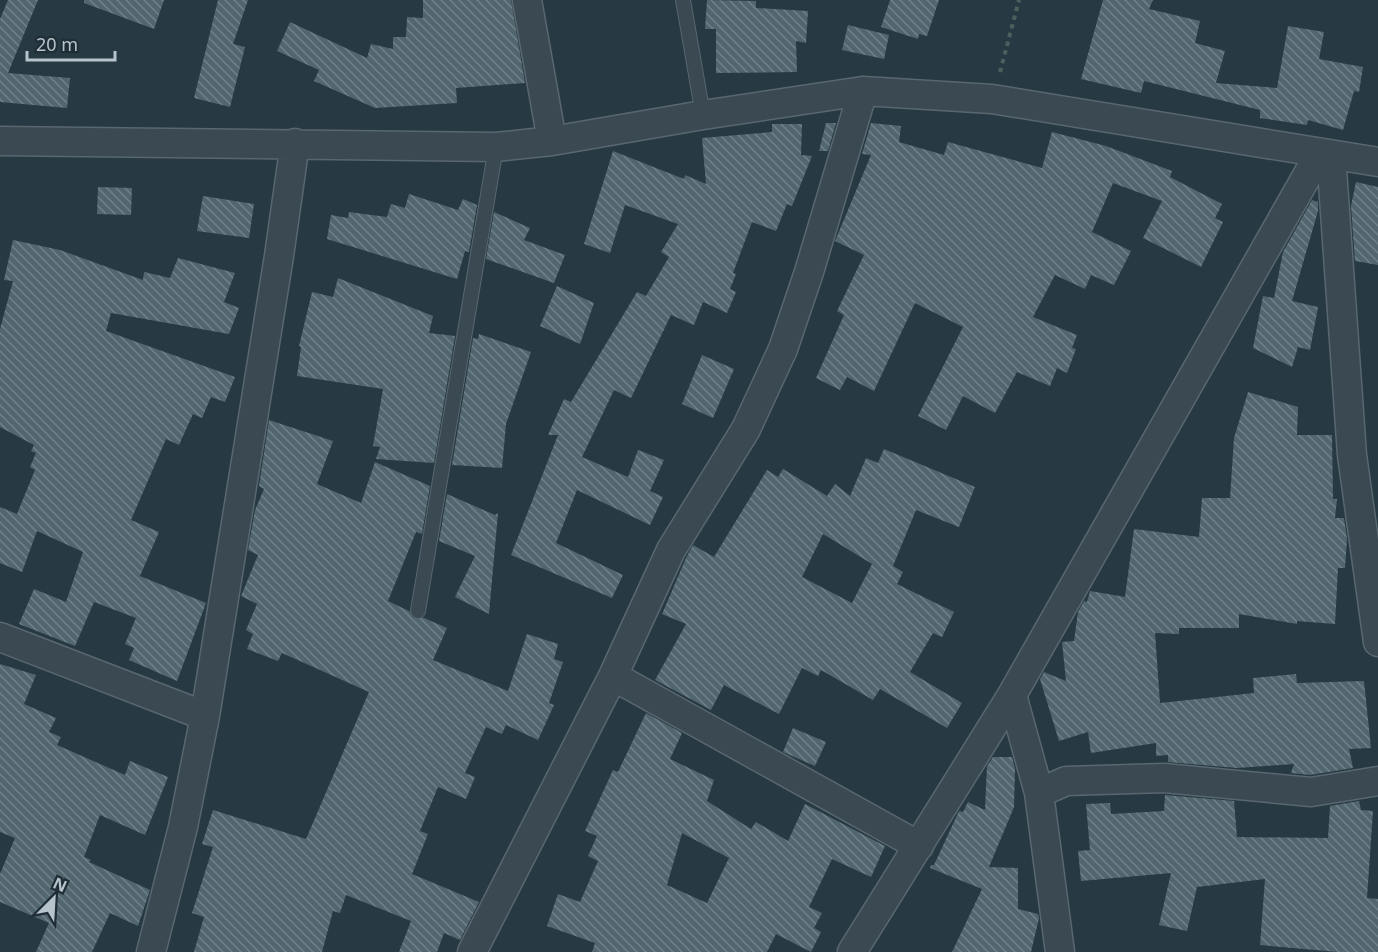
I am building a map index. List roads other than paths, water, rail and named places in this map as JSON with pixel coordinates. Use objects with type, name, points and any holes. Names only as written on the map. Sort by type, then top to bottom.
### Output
[{"type":"street","points":[[527,0],[552,141]]},
{"type":"street","points":[[472,952],[613,676],[671,550],[746,429],[783,349],[809,272],[863,91]]},
{"type":"street","points":[[0,141],[496,147],[552,141],[863,91],[992,99],[1378,162]]},
{"type":"street","points":[[152,952],[183,827],[205,716],[295,143]]},
{"type":"street","points":[[1326,154],[1365,457],[1378,642]]},
{"type":"street","points":[[852,952],[1012,695],[1326,154]]},
{"type":"street","points":[[0,637],[205,716]]},
{"type":"street","points":[[613,676],[920,846]]},
{"type":"street","points":[[1012,695],[1039,793],[1060,952]]},
{"type":"street","points":[[1039,793],[1066,781],[1164,778],[1311,792],[1378,781]]},
{"type":"lane","points":[[683,0],[703,115]]},
{"type":"lane","points":[[418,611],[496,147]]}]
